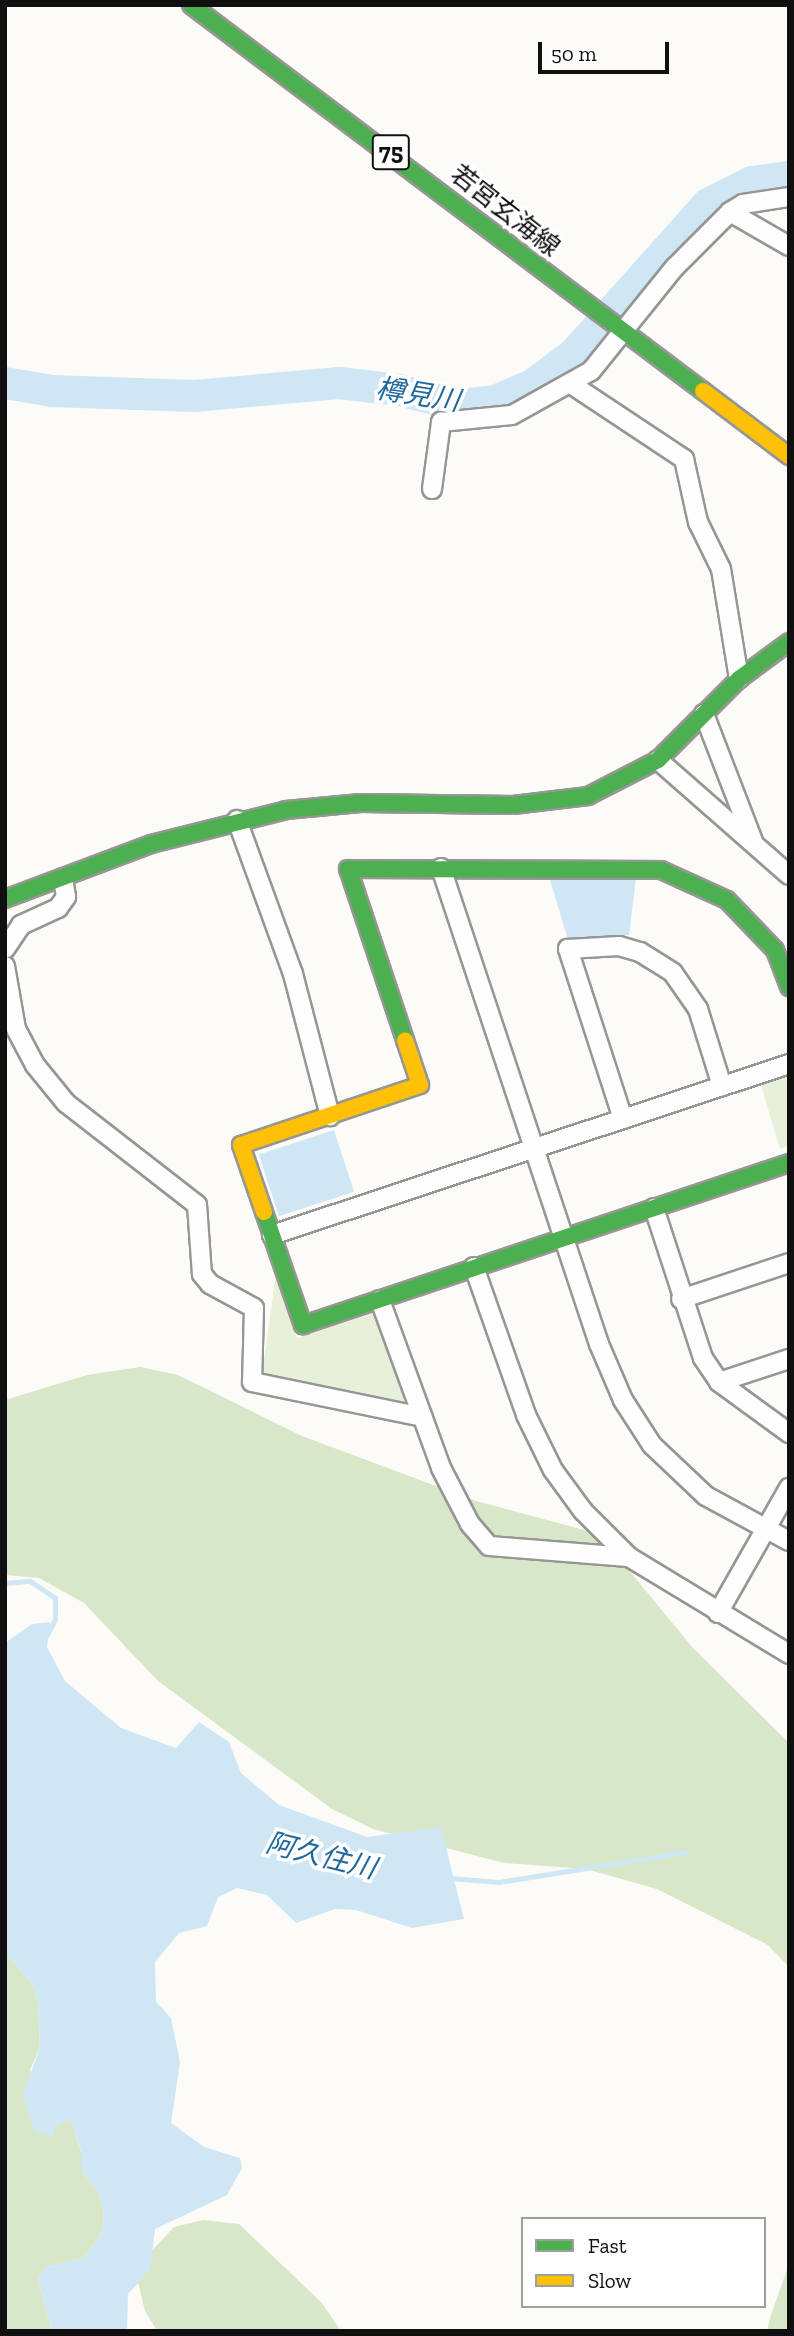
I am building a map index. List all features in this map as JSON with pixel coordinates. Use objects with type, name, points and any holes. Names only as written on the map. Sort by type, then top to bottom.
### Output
[{"type":"street","name":"若宮玄海線","points":[[191,5],[789,456]]},
{"type":"street","points":[[432,489],[441,422],[512,415],[571,384],[591,371],[675,267],[730,212],[744,204],[789,197]]},
{"type":"street","points":[[730,212],[789,246]]},
{"type":"street","points":[[571,384],[684,459],[698,522],[721,569],[739,679]]},
{"type":"street","points":[[5,899],[151,844],[237,820],[361,803],[565,802],[612,788],[657,760],[739,679],[789,642]]},
{"type":"street","points":[[704,713],[755,844]]},
{"type":"street","points":[[657,760],[789,875]]},
{"type":"street","points":[[237,820],[293,974],[330,1116]]},
{"type":"street","points":[[789,986],[775,950],[752,923],[727,900],[679,876],[620,867],[348,869],[420,1085],[241,1145],[303,1325],[789,1163]]},
{"type":"street","points":[[441,868],[599,1344],[623,1399],[652,1445],[706,1496],[789,1541]]},
{"type":"street","points":[[5,949],[21,925],[58,908],[65,897],[63,878]]},
{"type":"street","points":[[623,1119],[568,949],[619,946],[640,951],[673,973],[698,1009],[722,1086]]},
{"type":"street","points":[[5,966],[16,1028],[35,1065],[66,1103],[197,1205],[202,1274],[210,1284],[254,1308],[252,1382],[422,1417]]},
{"type":"street","points":[[272,1235],[789,1065]]},
{"type":"street","points":[[654,1208],[681,1299],[703,1358],[719,1382],[789,1433]]},
{"type":"street","points":[[681,1299],[789,1263]]},
{"type":"street","points":[[474,1267],[526,1415],[553,1470],[629,1557],[789,1654]]},
{"type":"street","points":[[380,1300],[422,1417],[452,1490],[489,1546],[629,1557]]},
{"type":"street","points":[[719,1382],[789,1359]]},
{"type":"street","points":[[718,1613],[789,1488]]},
{"type":"green space","points":[[789,1076],[789,1146],[780,1149],[761,1085]]},
{"type":"green space","points":[[276,1274],[297,1338],[376,1312],[405,1405],[262,1375]]},
{"type":"green space","points":[[140,1367],[178,1375],[302,1436],[476,1501],[599,1534],[693,1648],[789,1743],[789,1967],[768,1945],[657,1889],[586,1869],[504,1863],[373,1829],[332,1809],[158,1681],[84,1603],[39,1578],[5,1575],[5,1400],[87,1375]]},
{"type":"green space","points":[[5,1952],[33,1985],[38,2001],[40,2047],[30,2070],[52,2136],[56,2126],[70,2118],[82,2153],[82,2171],[100,2195],[104,2216],[101,2234],[84,2258],[47,2267],[38,2279],[52,2331],[5,2331]]},
{"type":"green space","points":[[203,2220],[239,2224],[322,2303],[341,2331],[157,2331],[145,2311],[137,2278],[146,2257],[174,2227]]},
{"type":"green space","points":[[789,2264],[789,2331],[767,2331],[770,2318]]},
{"type":"water","points":[[636,879],[629,935],[578,938],[569,943],[550,880]]},
{"type":"water","points":[[334,1130],[354,1192],[279,1216],[259,1154]]},
{"type":"water","points":[[50,1622],[47,1647],[65,1681],[121,1728],[176,1748],[199,1722],[229,1742],[241,1773],[279,1805],[367,1837],[441,1827],[464,1919],[412,1928],[356,1910],[335,1909],[296,1923],[267,1895],[237,1888],[218,1897],[207,1926],[179,1933],[155,1962],[156,2002],[171,2018],[180,2062],[171,2123],[204,2147],[240,2158],[242,2168],[227,2195],[155,2229],[150,2270],[128,2294],[127,2331],[52,2331],[38,2279],[47,2267],[84,2258],[101,2234],[104,2216],[100,2195],[82,2171],[82,2152],[70,2119],[56,2126],[53,2136],[35,2132],[29,2116],[23,2095],[40,2047],[38,2001],[33,1985],[5,1952],[5,1643],[32,1624]]},
{"type":"waterway","name":"樽見川","points":[[5,383],[52,391],[194,396],[339,383],[399,390],[458,405],[495,401],[531,386],[574,354],[708,204],[752,182],[789,177]]},
{"type":"waterway","name":"阿久住川","points":[[5,1583],[30,1581],[55,1598],[55,1619],[47,1635]]},
{"type":"waterway","name":"阿久住川","points":[[450,1878],[499,1882],[686,1852]]},
{"type":"traffic: fast","points":[[191,5],[703,391]]},
{"type":"traffic: fast","points":[[5,899],[151,844],[286,810],[361,803],[513,805],[588,796],[658,760],[739,679],[789,642]]},
{"type":"traffic: fast","points":[[405,1040],[348,869],[661,870],[727,900],[775,950],[789,987]]},
{"type":"traffic: fast","points":[[264,1212],[303,1325],[789,1163]]},
{"type":"traffic: slow","points":[[703,391],[789,456]]},
{"type":"traffic: slow","points":[[264,1212],[241,1145],[420,1085],[405,1040]]}]
